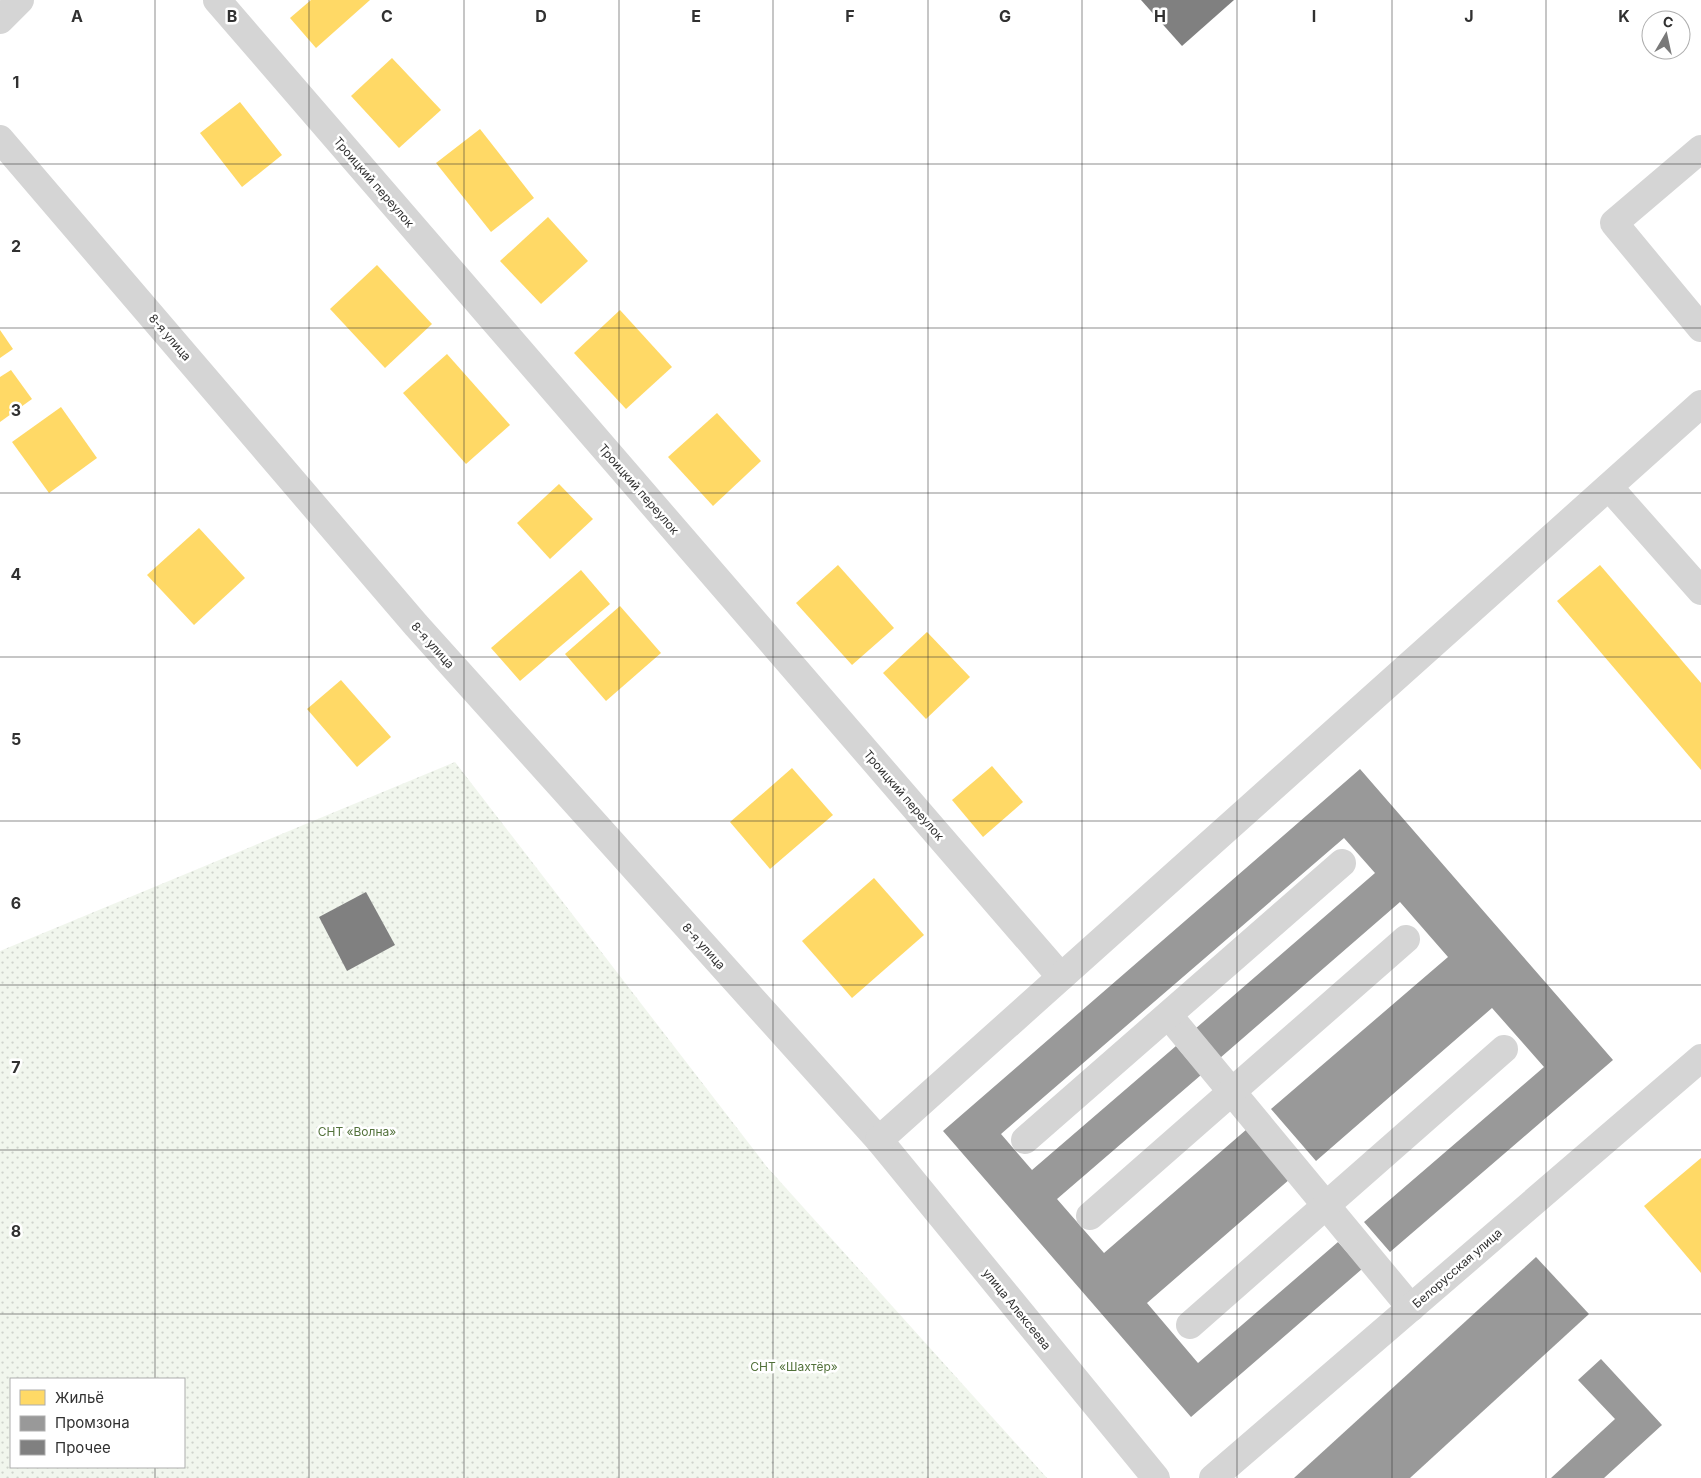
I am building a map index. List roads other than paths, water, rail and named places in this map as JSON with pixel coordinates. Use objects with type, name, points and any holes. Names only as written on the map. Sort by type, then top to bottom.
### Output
[{"type":"street","points":[[0,20],[20,0]]},
{"type":"street","name":"Троицкий переулок","points":[[217,0],[1061,977]]},
{"type":"street","name":"8-я улица","points":[[0,139],[416,625],[879,1140]]},
{"type":"street","points":[[1701,149],[1614,223],[1701,328]]},
{"type":"street","points":[[879,1140],[1701,404]]},
{"type":"street","points":[[1609,487],[1701,591]]},
{"type":"street","points":[[1025,1140],[1342,864]]},
{"type":"street","points":[[1090,1216],[1406,939]]},
{"type":"street","points":[[1169,1016],[1411,1308]]},
{"type":"street","points":[[1190,1325],[1504,1049]]},
{"type":"street","name":"Белорусская улица","points":[[1213,1478],[1701,1058]]},
{"type":"street","name":"улица Алексеева","points":[[879,1140],[1156,1478]]},
{"type":"park label","name":"СНТ «Волна»","points":[[357,1131]]},
{"type":"park label","name":"СНТ «Шахтёр»","points":[[794,1366]]}]
